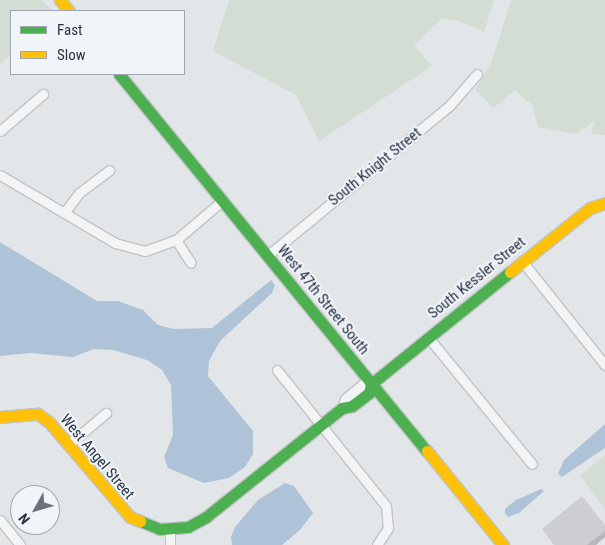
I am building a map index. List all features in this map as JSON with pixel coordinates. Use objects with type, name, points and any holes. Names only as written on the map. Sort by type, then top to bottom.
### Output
[{"type":"street","points":[[60,0],[68,10]]},
{"type":"street","name":"South Knight Street","points":[[267,256],[450,105],[477,74]]},
{"type":"street","name":"West 47th Street South","points":[[121,75],[503,545]]},
{"type":"street","points":[[0,131],[43,94]]},
{"type":"street","points":[[64,213],[78,193],[109,170]]},
{"type":"street","points":[[0,175],[116,243],[136,250],[157,248],[176,240],[222,201]]},
{"type":"street","name":"South Kessler Street","points":[[170,530],[188,526],[206,517],[322,426],[342,408],[352,406],[369,393],[371,384],[522,261],[590,208],[605,203]]},
{"type":"street","points":[[176,240],[190,263]]},
{"type":"street","points":[[522,261],[605,365]]},
{"type":"street","points":[[428,337],[532,464]]},
{"type":"street","points":[[276,370],[386,506],[388,528],[377,545]]},
{"type":"street","points":[[68,445],[106,413]]},
{"type":"street","name":"West Angel Street","points":[[0,417],[38,414],[68,445],[130,517],[150,527],[170,530]]},
{"type":"street","points":[[0,520],[20,545]]},
{"type":"street","points":[[170,530],[170,545]]},
{"type":"shaded area","points":[[0,0],[42,0],[51,10],[10,10],[10,56],[0,64]]},
{"type":"shaded area","points":[[229,0],[494,0],[484,32],[459,21],[441,19],[414,45],[432,66],[319,141],[296,95],[213,51]]},
{"type":"shaded area","points":[[511,0],[605,0],[605,135],[591,134],[595,121],[576,134],[538,127],[532,105],[515,91],[493,108],[475,89],[491,64]]},
{"type":"shaded area","points":[[605,455],[605,509],[580,475]]},
{"type":"water","points":[[0,242],[97,301],[118,301],[143,310],[158,325],[174,329],[212,328],[271,280],[275,285],[272,293],[220,341],[209,361],[208,376],[253,431],[253,454],[245,467],[229,478],[204,483],[168,468],[164,457],[173,435],[171,385],[162,370],[147,360],[113,350],[94,349],[73,357],[30,353],[0,356]]},
{"type":"water","points":[[605,424],[605,448],[562,477],[558,474],[564,460]]},
{"type":"water","points":[[285,483],[294,486],[313,513],[300,530],[282,545],[232,545],[231,537],[235,527],[258,500]]},
{"type":"water","points":[[541,489],[544,491],[519,513],[508,517],[505,509],[516,500]]},
{"type":"building","points":[[582,496],[605,525],[605,531],[587,545],[554,545],[542,529]]},
{"type":"traffic: fast","points":[[120,75],[427,451]]},
{"type":"traffic: fast","points":[[140,521],[160,529],[188,527],[206,517],[342,408],[352,406],[369,393],[371,384],[510,272]]},
{"type":"traffic: slow","points":[[60,0],[68,10]]},
{"type":"traffic: slow","points":[[510,272],[590,208],[605,203]]},
{"type":"traffic: slow","points":[[0,417],[38,414],[49,422],[130,517],[140,521]]},
{"type":"traffic: slow","points":[[427,451],[503,545]]}]
